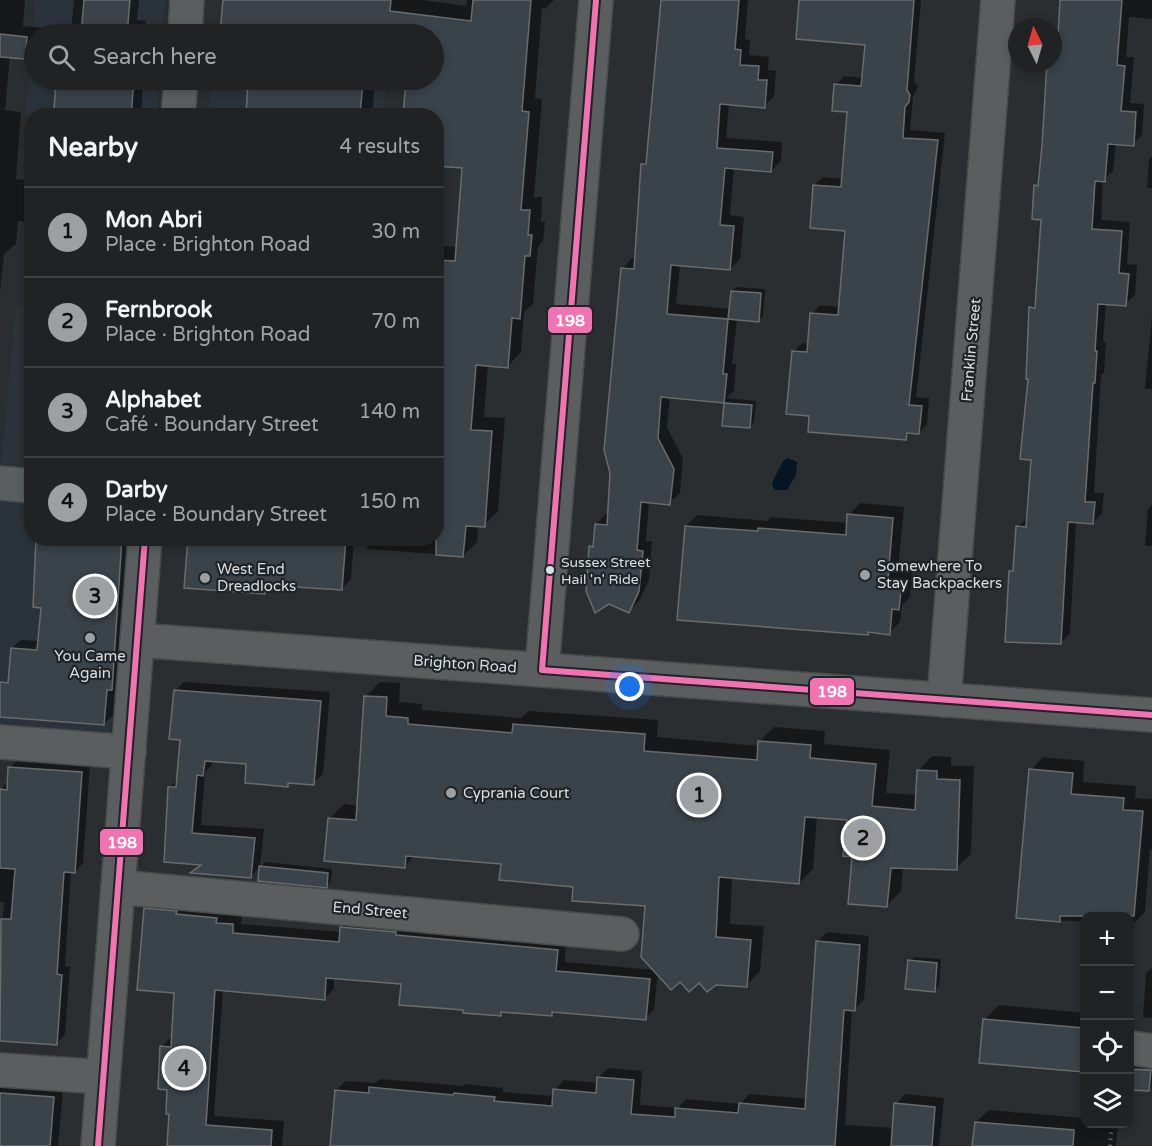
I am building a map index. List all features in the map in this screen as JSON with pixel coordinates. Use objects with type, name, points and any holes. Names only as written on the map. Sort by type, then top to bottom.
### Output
[{"type":"street","points":[[186,24],[187,0]]},
{"type":"street","points":[[542,670],[596,0]]},
{"type":"street","name":"Franklin Street","points":[[944,700],[998,0]]},
{"type":"street","points":[[179,108],[180,90]]},
{"type":"street","points":[[0,483],[24,485]]},
{"type":"street","points":[[98,1146],[144,546]]},
{"type":"street","name":"Brighton Road","points":[[137,640],[1152,715]]},
{"type":"street","points":[[0,742],[129,752]]},
{"type":"street","name":"End Street","points":[[118,887],[622,934]]},
{"type":"street","points":[[0,1070],[104,1077]]},
{"type":"path","points":[[1110,1146],[1112,1128]]},
{"type":"shaded area","points":[[35,0],[165,0],[163,24],[33,24]]},
{"type":"shaded area","points":[[28,90],[158,90],[157,108],[27,108]]},
{"type":"shaded area","points":[[210,90],[385,90],[384,108],[209,108]]},
{"type":"shaded area","points":[[16,306],[24,307],[24,465],[1,464]]},
{"type":"shaded area","points":[[0,499],[24,501],[24,546],[126,546],[109,732],[0,724]]},
{"type":"water","points":[[788,458],[797,462],[796,475],[787,490],[775,490],[772,485],[773,481],[783,461]]},
{"type":"building","points":[[84,0],[130,0],[128,24],[82,24]]},
{"type":"building","points":[[223,0],[391,0],[390,11],[471,21],[473,0],[531,0],[522,111],[529,112],[521,210],[530,210],[528,235],[532,235],[530,256],[525,256],[520,319],[512,318],[508,368],[476,365],[471,430],[492,431],[485,527],[466,526],[463,557],[436,555],[436,546],[444,546],[444,260],[455,261],[462,168],[444,167],[444,108],[404,108],[405,90],[444,90],[444,24],[221,24]]},
{"type":"building","points":[[661,0],[739,0],[735,49],[741,50],[740,65],[759,66],[758,80],[767,80],[765,108],[720,104],[717,148],[773,152],[771,172],[725,168],[720,225],[734,226],[730,270],[671,265],[667,314],[728,319],[723,374],[727,374],[724,403],[661,397],[658,438],[674,469],[670,505],[641,502],[637,550],[643,551],[639,591],[629,613],[609,604],[595,613],[586,591],[589,546],[593,547],[595,524],[607,525],[610,473],[604,450],[621,268],[634,269],[641,164],[646,164]]},
{"type":"building","points":[[799,0],[914,0],[907,90],[910,95],[905,107],[903,138],[938,140],[909,405],[922,406],[919,434],[907,433],[906,440],[808,432],[809,416],[786,414],[792,351],[807,352],[810,313],[838,315],[845,231],[810,228],[813,185],[841,187],[847,112],[832,111],[834,84],[861,86],[865,45],[796,39]]},
{"type":"building","points":[[1060,0],[1122,0],[1117,65],[1125,66],[1121,111],[1136,112],[1134,146],[1108,144],[1105,182],[1095,181],[1092,229],[1122,231],[1119,273],[1129,274],[1126,306],[1098,304],[1095,383],[1093,383],[1085,502],[1095,502],[1093,524],[1068,522],[1061,644],[1005,642],[1009,571],[1013,571],[1016,526],[1026,527],[1031,460],[1020,459],[1028,379],[1026,379],[1029,307],[1035,308],[1041,220],[1032,219],[1034,185],[1038,186],[1046,72],[1062,72],[1062,18],[1059,18]]},
{"type":"building","points":[[0,34],[24,37],[24,59],[0,57]]},
{"type":"building","points":[[55,90],[133,90],[132,108],[54,108]]},
{"type":"building","points":[[247,90],[362,90],[361,108],[246,108]]},
{"type":"building","points":[[731,291],[761,293],[759,322],[728,319]]},
{"type":"building","points":[[724,403],[752,405],[750,428],[722,426]]},
{"type":"building","points":[[847,514],[893,518],[888,580],[902,581],[899,610],[892,609],[890,635],[677,620],[685,526],[758,531],[758,528],[846,535]]},
{"type":"building","points":[[36,546],[121,546],[112,690],[107,690],[104,725],[0,717],[0,682],[8,683],[11,648],[37,650],[41,608],[33,607]]},
{"type":"building","points":[[187,546],[345,546],[342,590],[265,585],[265,594],[184,588]]},
{"type":"building","points":[[174,690],[321,701],[314,785],[288,783],[288,787],[245,783],[246,764],[205,761],[203,776],[197,775],[192,833],[255,838],[251,878],[190,873],[201,865],[164,862],[168,787],[176,787],[180,740],[169,739]]},
{"type":"building","points":[[364,696],[387,697],[386,716],[408,718],[408,724],[512,733],[513,724],[645,734],[644,751],[757,760],[758,741],[811,745],[810,758],[876,764],[872,806],[915,810],[917,770],[937,771],[937,779],[960,780],[957,870],[891,868],[887,907],[848,904],[852,857],[843,856],[847,820],[805,817],[799,884],[719,877],[716,937],[751,940],[747,987],[716,985],[707,992],[699,983],[689,992],[680,982],[671,990],[641,957],[645,906],[572,901],[573,887],[499,880],[501,864],[406,856],[405,868],[324,861],[328,818],[356,820]]},
{"type":"building","points":[[8,767],[82,772],[75,873],[64,872],[57,974],[62,975],[57,1045],[0,1041],[1,919],[11,919],[15,869],[0,868],[0,789],[7,790]]},
{"type":"building","points":[[1029,769],[1073,773],[1071,794],[1124,798],[1123,810],[1143,811],[1134,916],[1134,912],[1080,912],[1080,916],[1060,916],[1060,922],[1016,918]]},
{"type":"building","points":[[259,866],[328,873],[327,888],[258,881]]},
{"type":"building","points":[[144,908],[217,918],[216,923],[233,924],[233,933],[339,942],[340,927],[396,932],[396,935],[558,950],[556,971],[650,979],[646,1020],[552,1012],[552,1016],[501,1012],[501,1016],[463,1013],[463,1010],[399,1005],[401,984],[326,978],[325,1000],[215,990],[206,1125],[272,1130],[271,1146],[167,1146],[169,1114],[166,1114],[167,1090],[158,1089],[160,1046],[171,1047],[174,993],[137,990]]},
{"type":"building","points":[[816,941],[860,945],[855,1011],[844,1010],[835,1146],[330,1146],[335,1090],[369,1093],[369,1087],[495,1097],[494,1101],[552,1106],[553,1089],[596,1093],[597,1077],[634,1080],[631,1114],[675,1117],[675,1108],[738,1113],[739,1103],[805,1109]]},
{"type":"building","points":[[908,960],[937,963],[935,992],[905,989]]},
{"type":"building","points":[[983,1019],[1080,1028],[1080,1072],[979,1063]]},
{"type":"building","points":[[1134,1069],[1151,1070],[1149,1091],[1134,1090]]},
{"type":"building","points":[[0,1093],[54,1097],[50,1146],[0,1146]]},
{"type":"building","points":[[894,1103],[935,1107],[932,1146],[891,1146]]},
{"type":"building","points":[[975,1122],[1074,1130],[1073,1146],[972,1146]]},
{"type":"transit line","name":"198","points":[[596,0],[542,670],[1152,715]]},
{"type":"transit line","name":"198","points":[[98,1146],[144,546]]},
{"type":"place","name":"Sussex Street Hail 'n' Ride","points":[[550,570]]},
{"type":"place","name":"Somewhere To Stay Backpackers","points":[[865,575]]},
{"type":"place","name":"West End Dreadlocks","points":[[205,578]]},
{"type":"place","name":"Alphabet","points":[[95,596]]},
{"type":"place","name":"You Came Again","points":[[90,638]]},
{"type":"place","name":"Cyprania Court","points":[[451,793]]},
{"type":"place","name":"Mon Abri","points":[[699,795]]},
{"type":"place","name":"Fernbrook","points":[[863,838]]},
{"type":"place","name":"Darby","points":[[184,1068]]}]
